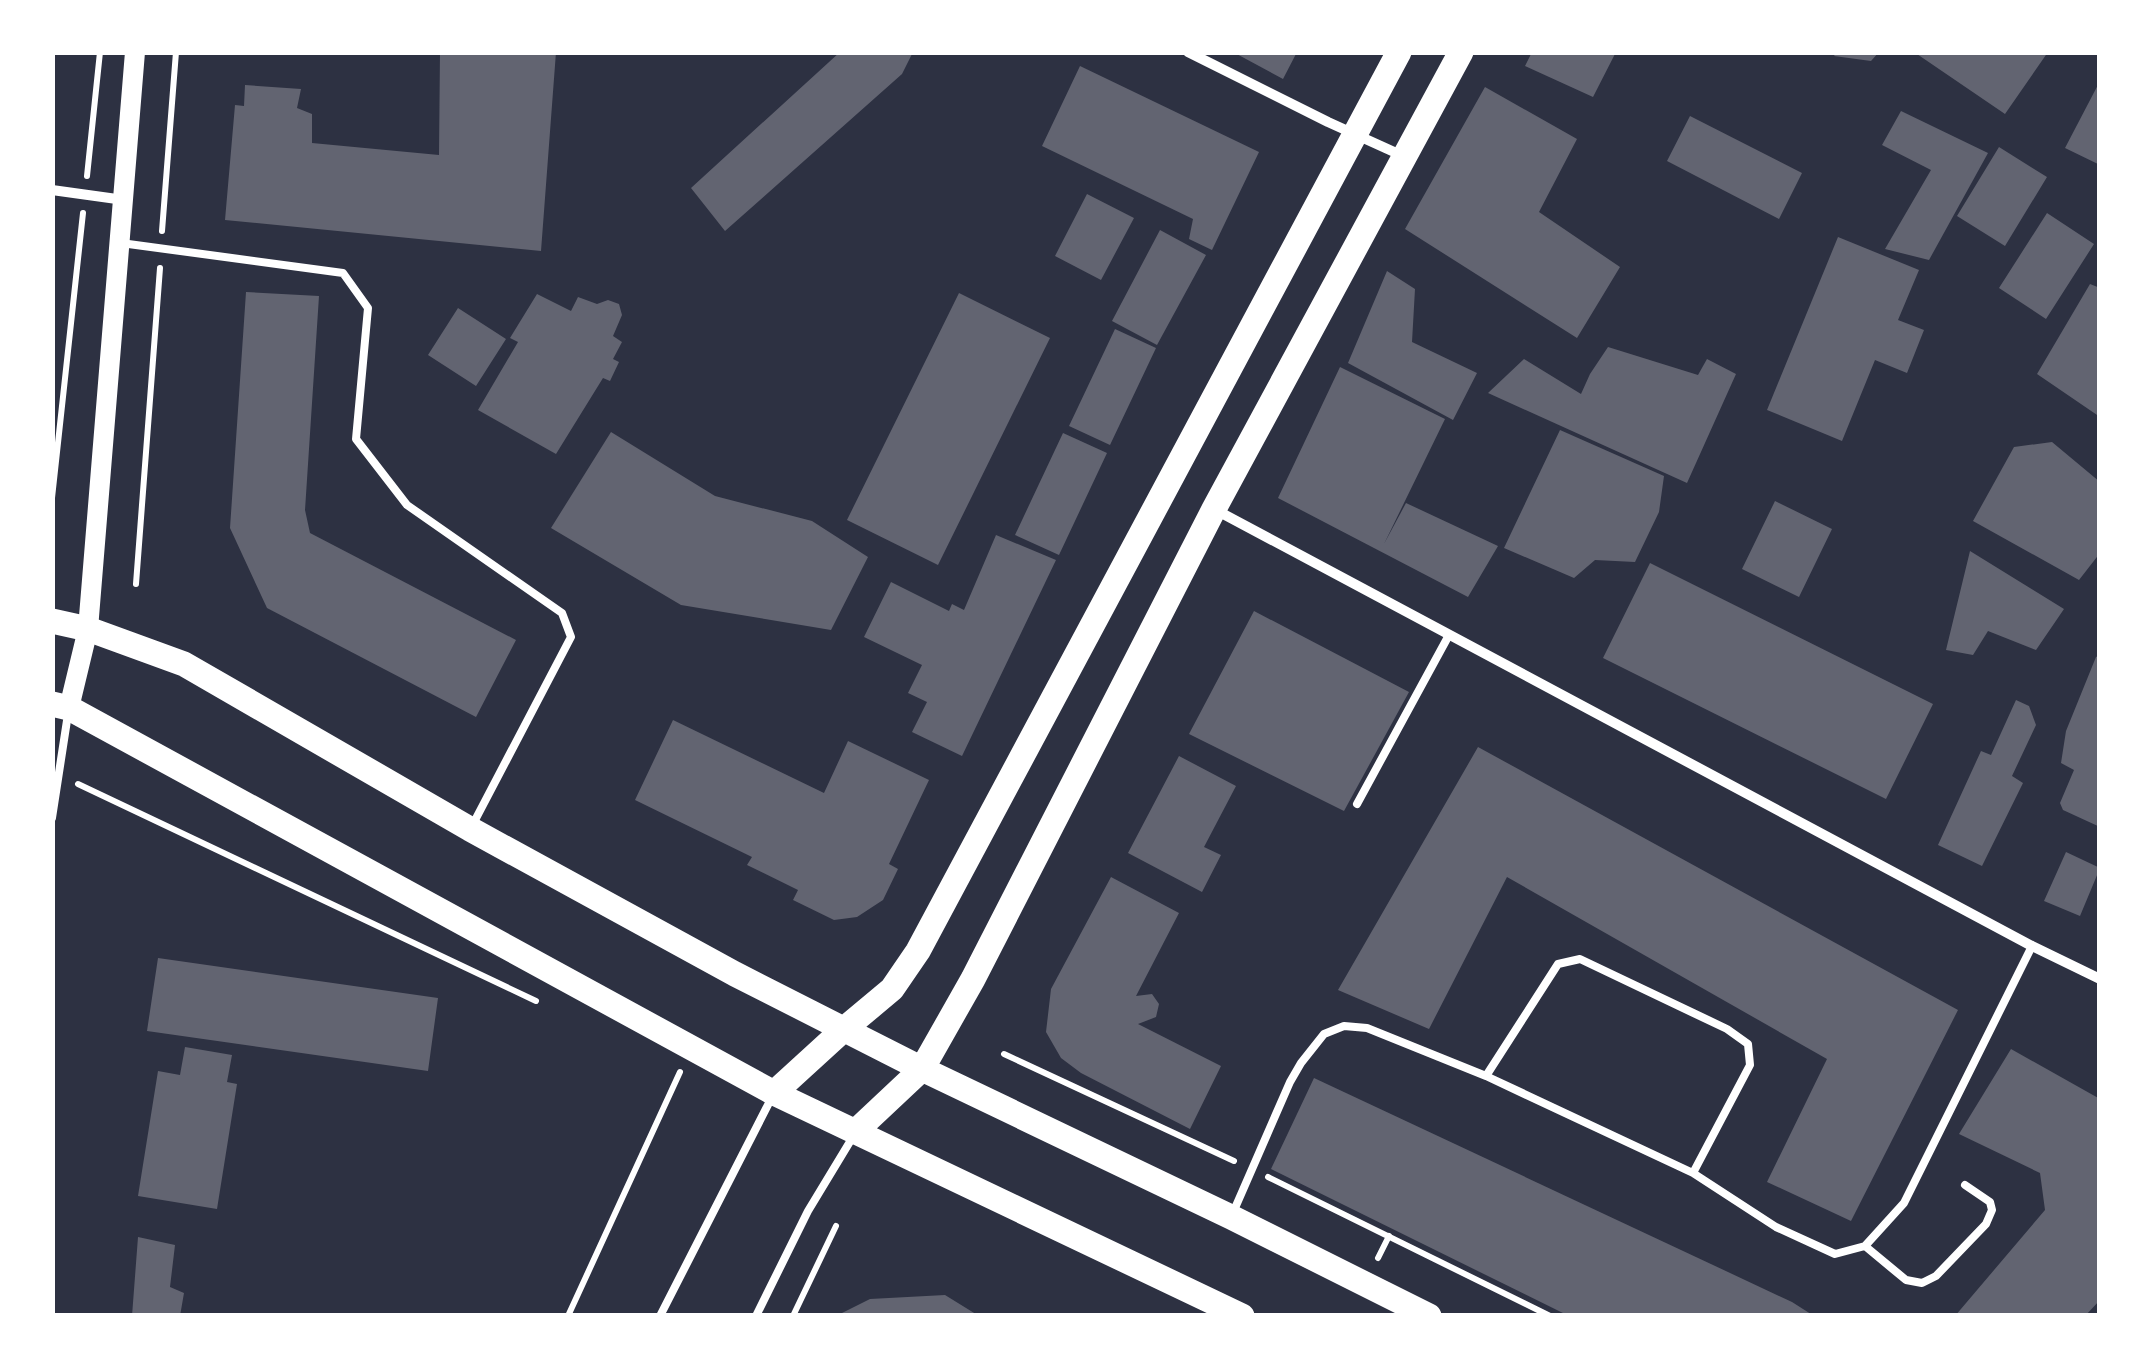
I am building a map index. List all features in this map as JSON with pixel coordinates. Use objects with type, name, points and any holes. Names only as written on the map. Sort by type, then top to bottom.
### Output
[{"type":"main road","points":[[135,52],[88,630],[61,706],[774,1093],[1242,1316]]},
{"type":"main road","points":[[774,1093],[892,989],[918,950],[1399,52]]},
{"type":"main road","points":[[856,1132],[922,1069],[1214,509],[1461,52]]},
{"type":"main road","points":[[52,621],[184,664],[470,829],[734,974],[1428,1316]]},
{"type":"street","points":[[1188,52],[1404,156]]},
{"type":"street","points":[[52,190],[124,200]]},
{"type":"street","points":[[1214,509],[2100,979]]},
{"type":"lane","points":[[121,244],[344,273],[368,308],[356,439],[407,505],[562,613],[571,637],[470,829]]},
{"type":"lane","points":[[1357,804],[1449,636]]},
{"type":"lane","points":[[52,818],[59,775],[61,706]]},
{"type":"lane","points":[[1231,1216],[1301,1062],[1324,1034],[1344,1026],[1367,1028],[1486,1076],[1693,1174],[1776,1227],[1835,1254],[1865,1246],[1904,1203],[2032,946]]},
{"type":"lane","points":[[1486,1076],[1558,964],[1580,960],[1629,982],[1727,1029],[1748,1044],[1750,1065],[1693,1174]]},
{"type":"lane","points":[[660,1316],[774,1093]]},
{"type":"lane","points":[[756,1316],[808,1211],[856,1132]]},
{"type":"lane","points":[[1865,1246],[1906,1280],[1922,1283],[1936,1276],[1986,1224],[1992,1210],[1990,1202],[1965,1185]]},
{"type":"path","points":[[52,498],[100,52]]},
{"type":"path","points":[[136,584],[176,52]]},
{"type":"path","points":[[59,775],[540,1003]]},
{"type":"path","points":[[1000,1043],[1005,1057],[1252,1170],[1534,1312],[1550,1316]]},
{"type":"path","points":[[568,1316],[681,1070]]},
{"type":"path","points":[[794,1316],[836,1226]]},
{"type":"building","points":[[440,52],[556,52],[541,251],[225,220],[235,105],[244,106],[245,85],[301,89],[297,108],[312,114],[312,143],[439,155]]},
{"type":"building","points":[[840,52],[913,52],[902,74],[725,231],[691,188]]},
{"type":"building","points":[[1233,52],[1297,52],[1283,79]]},
{"type":"building","points":[[1532,52],[1616,52],[1593,97],[1525,66]]},
{"type":"building","points":[[1837,52],[1879,52],[1871,61],[1834,56]]},
{"type":"building","points":[[1914,52],[2048,52],[2005,114]]},
{"type":"building","points":[[1080,66],[1259,152],[1212,250],[1189,239],[1193,219],[1042,146]]},
{"type":"building","points":[[2100,81],[2100,165],[2065,148]]},
{"type":"building","points":[[1485,87],[1577,139],[1539,212],[1620,267],[1577,338],[1405,229]]},
{"type":"building","points":[[1901,111],[1988,153],[1929,260],[1885,249],[1931,170],[1882,145]]},
{"type":"building","points":[[1690,116],[1802,173],[1779,219],[1667,161]]},
{"type":"building","points":[[1999,147],[2047,177],[2005,246],[1957,216]]},
{"type":"building","points":[[1087,194],[1134,218],[1101,280],[1055,256]]},
{"type":"building","points":[[2047,213],[2094,244],[2046,319],[1999,288]]},
{"type":"building","points":[[1160,230],[1206,255],[1157,345],[1112,321]]},
{"type":"building","points":[[1838,237],[1919,270],[1898,320],[1924,330],[1907,373],[1875,360],[1842,441],[1767,410]]},
{"type":"building","points":[[1387,271],[1415,289],[1412,342],[1477,373],[1453,420],[1348,363]]},
{"type":"building","points":[[2090,284],[2100,288],[2100,417],[2037,374]]},
{"type":"building","points":[[246,292],[319,296],[305,510],[310,533],[516,640],[476,717],[267,608],[230,528]]},
{"type":"building","points":[[959,293],[1050,338],[938,565],[847,520]]},
{"type":"building","points":[[537,294],[571,311],[578,297],[597,304],[608,300],[619,304],[622,315],[613,336],[622,342],[613,359],[619,362],[610,381],[603,378],[556,454],[478,410],[518,342],[510,338]]},
{"type":"building","points":[[458,308],[506,339],[476,386],[428,355]]},
{"type":"building","points":[[1115,329],[1156,348],[1110,445],[1069,426]]},
{"type":"building","points":[[1608,347],[1698,375],[1707,359],[1736,374],[1687,483],[1488,393],[1524,359],[1581,394]]},
{"type":"building","points":[[1340,367],[1445,419],[1384,544],[1406,503],[1498,546],[1468,597],[1278,498]]},
{"type":"building","points":[[1560,430],[1664,476],[1659,512],[1635,562],[1595,560],[1574,578],[1504,548]]},
{"type":"building","points":[[611,432],[715,496],[812,521],[868,557],[831,630],[681,605],[551,528]]},
{"type":"building","points":[[1063,433],[1107,453],[1059,555],[1015,535]]},
{"type":"building","points":[[2052,442],[2100,482],[2100,553],[2079,580],[1973,521],[2014,447]]},
{"type":"building","points":[[1775,501],[1832,529],[1799,597],[1742,569]]},
{"type":"building","points":[[996,535],[1056,560],[962,756],[912,732],[927,702],[908,693],[922,665],[864,637],[891,582],[949,611],[952,604],[964,610]]},
{"type":"building","points":[[1970,551],[2064,609],[2036,650],[1988,631],[1973,655],[1946,650]]},
{"type":"building","points":[[1650,563],[1933,704],[1886,799],[1603,658]]},
{"type":"building","points":[[1254,611],[1409,692],[1344,811],[1189,734]]},
{"type":"building","points":[[2100,655],[2100,827],[2063,810],[2060,803],[2074,770],[2061,763],[2066,731]]},
{"type":"building","points":[[2016,700],[2029,706],[2036,725],[2012,776],[2023,783],[1982,866],[1938,845],[1981,751],[1991,755]]},
{"type":"building","points":[[673,720],[824,793],[848,741],[929,780],[889,864],[898,869],[883,900],[857,917],[834,920],[793,900],[798,890],[747,865],[752,857],[635,800]]},
{"type":"building","points":[[1478,747],[1958,1010],[1851,1221],[1767,1182],[1827,1059],[1507,877],[1429,1029],[1338,990]]},
{"type":"building","points":[[1179,756],[1236,786],[1204,847],[1221,855],[1202,892],[1128,853]]},
{"type":"building","points":[[2066,852],[2100,868],[2080,916],[2044,901]]},
{"type":"building","points":[[1111,877],[1179,913],[1136,996],[1152,994],[1159,1004],[1156,1017],[1138,1024],[1221,1066],[1190,1129],[1081,1073],[1061,1058],[1046,1032],[1051,989]]},
{"type":"building","points":[[158,958],[438,998],[428,1071],[147,1031]]},
{"type":"building","points":[[185,1047],[232,1055],[227,1082],[237,1084],[217,1209],[138,1196],[158,1071],[180,1075]]},
{"type":"building","points":[[2011,1049],[2100,1099],[2100,1300],[2085,1316],[1955,1316],[2045,1210],[2040,1173],[1959,1134]]},
{"type":"building","points":[[1314,1078],[1792,1302],[1814,1316],[1569,1316],[1271,1169]]},
{"type":"building","points":[[138,1237],[175,1245],[170,1287],[184,1293],[180,1316],[132,1316]]},
{"type":"building","points":[[945,1295],[979,1316],[836,1316],[870,1299]]}]
